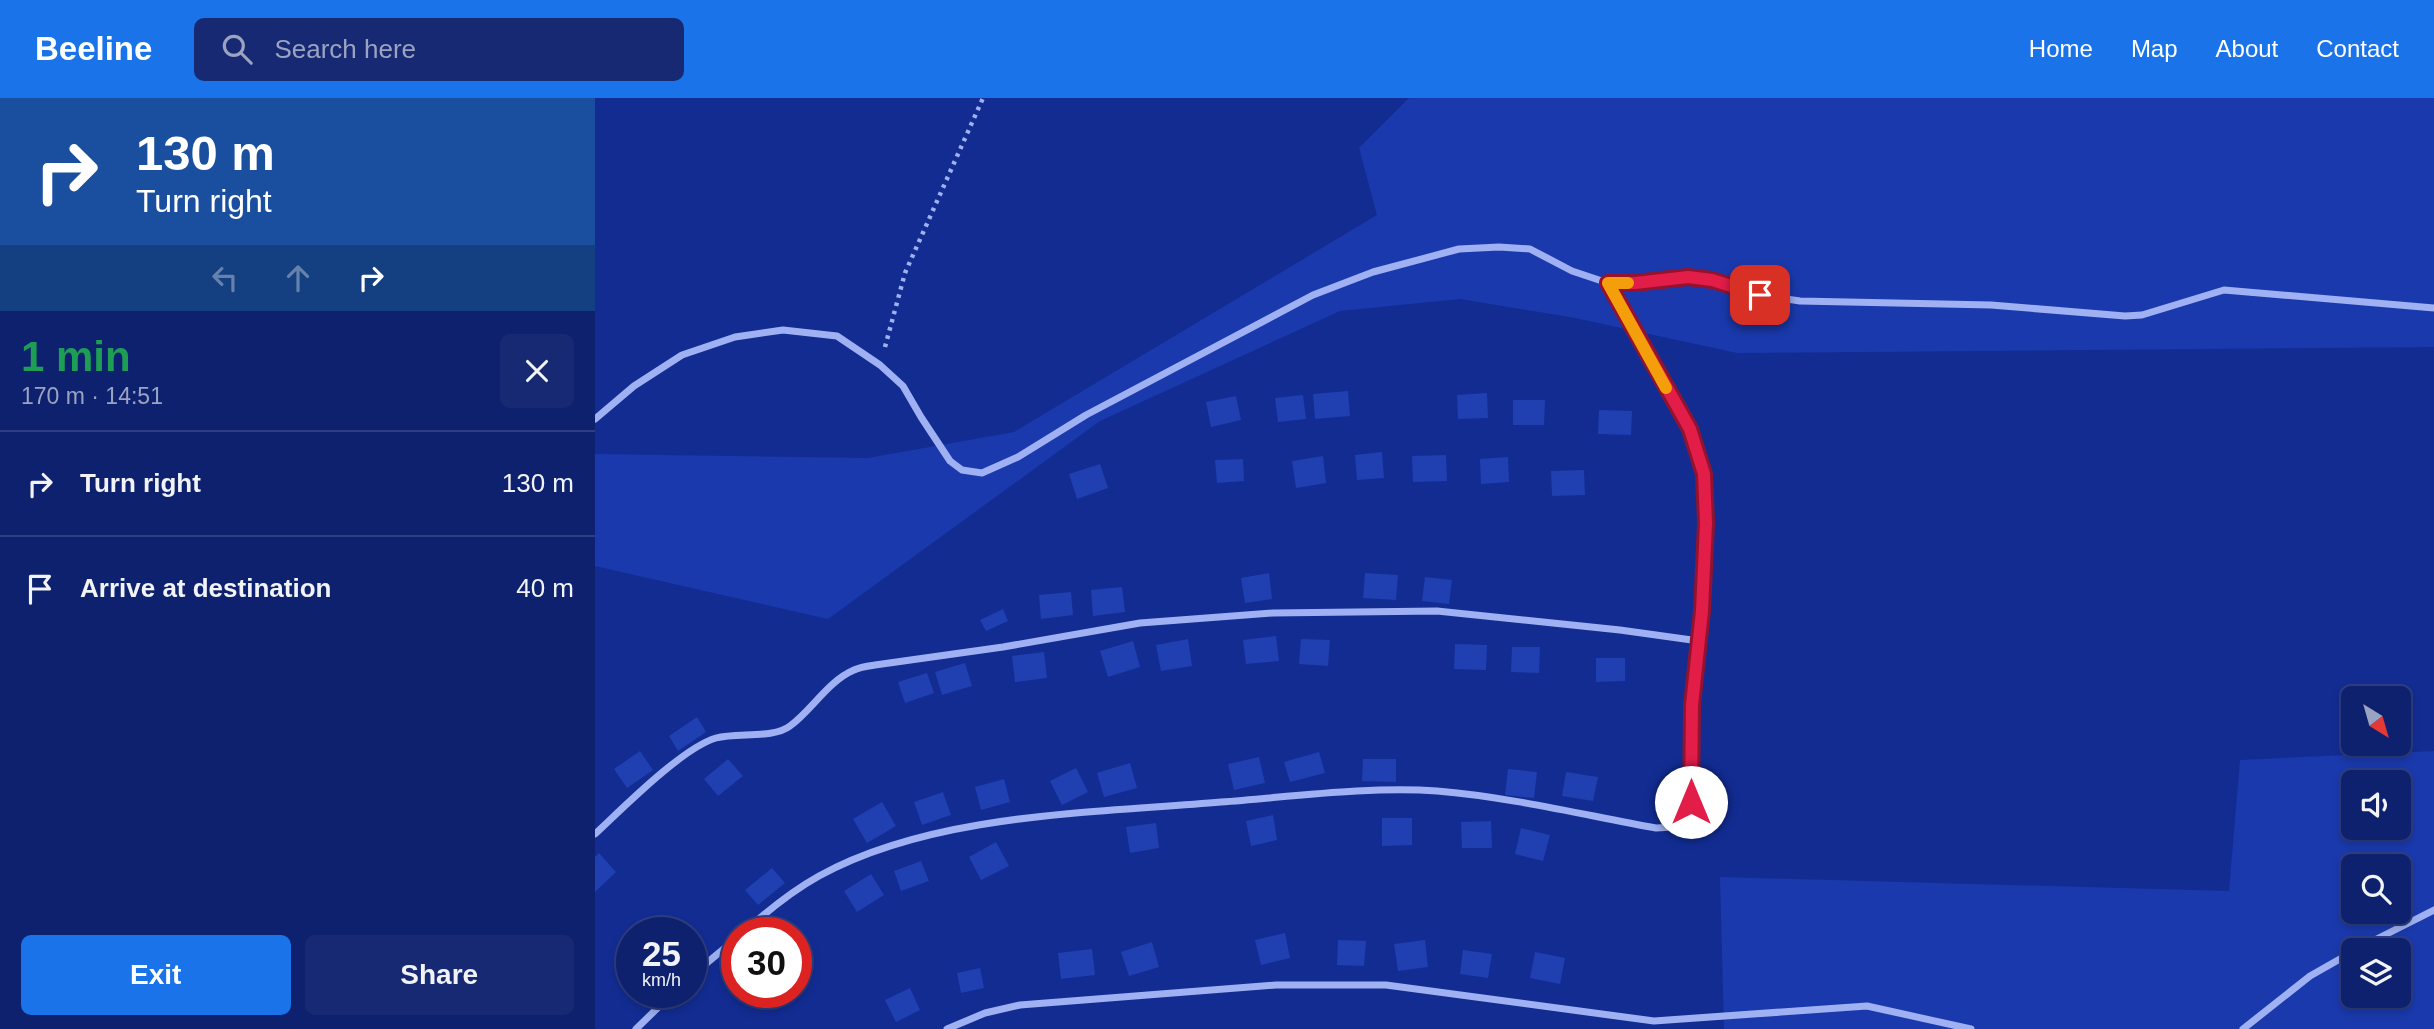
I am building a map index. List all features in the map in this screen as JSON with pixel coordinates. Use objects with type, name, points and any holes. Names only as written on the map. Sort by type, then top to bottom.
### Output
[{"type":"street","points":[[595,419],[634,386],[682,355],[735,337],[783,330],[837,336],[880,365],[903,386],[950,460],[962,470],[982,472],[1018,457],[1086,415],[1313,295],[1373,272],[1459,249],[1499,247],[1530,250],[1572,271],[1608,283],[1688,277],[1712,280],[1760,295],[1800,301],[1991,305],[2125,316],[2142,314],[2224,290],[2434,308]]},
{"type":"street","points":[[760,917],[819,876],[880,850],[935,835],[1028,817],[1377,791],[1437,791],[1656,828],[1674,827],[1686,818],[1691,802],[1692,705],[1706,523],[1704,474],[1690,429],[1608,283]]},
{"type":"street","points":[[595,835],[654,780],[698,747],[716,738],[775,732],[788,728],[842,678],[854,670],[875,665],[1003,647],[1140,623],[1273,612],[1437,611],[1699,641]]},
{"type":"street","points":[[2379,938],[2434,910]]},
{"type":"street","points":[[707,963],[721,951]]},
{"type":"street","points":[[2243,1029],[2310,976],[2341,958]]},
{"type":"street","points":[[947,1029],[985,1013],[1020,1005],[1276,985],[1386,985],[1654,1021],[1867,1006],[1971,1029]]},
{"type":"street","points":[[636,1029],[658,1008]]},
{"type":"path","points":[[880,365],[905,273],[983,98]]},
{"type":"shaded area","points":[[1409,98],[2434,98],[2434,347],[1737,353],[1575,318],[1460,299],[1340,311],[1100,421],[828,619],[595,566],[595,454],[868,458],[1014,432],[1377,215],[1359,148]]},
{"type":"shaded area","points":[[2434,751],[2434,1029],[1724,1029],[1720,877],[2229,891],[2240,760],[2341,755],[2411,756],[2411,752]]},
{"type":"building","points":[[1348,391],[1350,416],[1315,419],[1313,394]]},
{"type":"building","points":[[1487,393],[1488,418],[1458,419],[1457,395]]},
{"type":"building","points":[[1303,395],[1306,419],[1278,422],[1275,398]]},
{"type":"building","points":[[1236,396],[1241,420],[1211,427],[1206,402]]},
{"type":"building","points":[[1513,400],[1545,400],[1544,425],[1513,425]]},
{"type":"building","points":[[1599,410],[1632,411],[1631,435],[1598,434]]},
{"type":"building","points":[[1382,452],[1384,478],[1357,480],[1355,455]]},
{"type":"building","points":[[1446,455],[1447,481],[1413,482],[1412,456]]},
{"type":"building","points":[[1323,456],[1326,483],[1296,488],[1292,461]]},
{"type":"building","points":[[1508,457],[1509,482],[1481,484],[1480,459]]},
{"type":"building","points":[[1243,459],[1244,481],[1217,483],[1215,460]]},
{"type":"building","points":[[1100,464],[1108,488],[1077,499],[1069,474]]},
{"type":"building","points":[[1584,470],[1585,495],[1552,496],[1551,471]]},
{"type":"building","points":[[1269,573],[1272,599],[1245,603],[1241,578]]},
{"type":"building","points":[[1365,573],[1398,575],[1396,600],[1363,598]]},
{"type":"building","points":[[1425,577],[1452,580],[1449,604],[1422,601]]},
{"type":"building","points":[[1122,587],[1125,612],[1093,616],[1091,590]]},
{"type":"building","points":[[1071,592],[1073,615],[1041,619],[1039,595]]},
{"type":"building","points":[[1003,609],[1008,621],[986,631],[980,620]]},
{"type":"building","points":[[1276,636],[1279,661],[1246,664],[1243,640]]},
{"type":"building","points":[[1188,639],[1192,666],[1161,671],[1156,645]]},
{"type":"building","points":[[1301,639],[1330,640],[1328,666],[1299,664]]},
{"type":"building","points":[[1133,641],[1140,667],[1108,677],[1100,651]]},
{"type":"building","points":[[1455,644],[1487,645],[1486,670],[1454,669]]},
{"type":"building","points":[[1512,647],[1540,647],[1539,673],[1511,672]]},
{"type":"building","points":[[1044,652],[1047,678],[1015,682],[1012,656]]},
{"type":"building","points":[[1596,658],[1625,658],[1625,681],[1596,682]]},
{"type":"building","points":[[965,663],[972,686],[942,695],[935,672]]},
{"type":"building","points":[[927,673],[934,693],[905,703],[898,682]]},
{"type":"building","points":[[697,717],[706,732],[678,751],[669,736]]},
{"type":"building","points":[[640,751],[653,770],[627,788],[614,769]]},
{"type":"building","points":[[1319,752],[1325,773],[1290,782],[1284,762]]},
{"type":"building","points":[[1259,757],[1265,783],[1234,790],[1228,764]]},
{"type":"building","points":[[728,759],[743,776],[718,796],[704,779]]},
{"type":"building","points":[[1363,759],[1396,759],[1396,782],[1362,781]]},
{"type":"building","points":[[1130,763],[1137,788],[1104,797],[1097,773]]},
{"type":"building","points":[[1076,768],[1088,792],[1062,805],[1050,781]]},
{"type":"building","points":[[1508,769],[1537,772],[1534,798],[1505,795]]},
{"type":"building","points":[[1566,772],[1598,777],[1593,801],[1562,796]]},
{"type":"building","points":[[1004,779],[1010,802],[981,810],[975,787]]},
{"type":"building","points":[[943,792],[951,815],[922,825],[914,802]]},
{"type":"building","points":[[882,802],[896,826],[867,843],[853,819]]},
{"type":"building","points":[[1273,815],[1277,840],[1251,846],[1246,821]]},
{"type":"building","points":[[1382,818],[1412,818],[1412,845],[1382,846]]},
{"type":"building","points":[[1491,821],[1492,848],[1462,848],[1461,822]]},
{"type":"building","points":[[1156,823],[1159,848],[1130,853],[1126,827]]},
{"type":"building","points":[[1521,828],[1550,835],[1543,861],[1515,854]]},
{"type":"building","points":[[996,842],[1009,866],[981,880],[969,857]]},
{"type":"building","points":[[599,853],[616,872],[595,892],[595,857]]},
{"type":"building","points":[[921,861],[929,881],[901,891],[894,871]]},
{"type":"building","points":[[772,868],[785,883],[758,905],[745,890]]},
{"type":"building","points":[[871,874],[884,895],[857,912],[844,891]]},
{"type":"building","points":[[1285,933],[1290,958],[1261,965],[1255,940]]},
{"type":"building","points":[[1338,940],[1366,941],[1364,966],[1337,965]]},
{"type":"building","points":[[1425,940],[1428,967],[1398,971],[1394,944]]},
{"type":"building","points":[[1152,942],[1159,967],[1129,976],[1121,952]]},
{"type":"building","points":[[1092,949],[1095,975],[1061,979],[1058,953]]},
{"type":"building","points":[[1463,950],[1492,954],[1488,978],[1460,974]]},
{"type":"building","points":[[1535,952],[1565,958],[1560,984],[1530,978]]},
{"type":"building","points":[[980,968],[984,988],[961,993],[957,973]]},
{"type":"building","points":[[910,988],[920,1010],[896,1022],[885,1000]]},
{"type":"slow traffic","points":[[1628,283],[1608,283],[1666,388]]},
{"type":"route","points":[[1691,802],[1692,705],[1702,611],[1706,523],[1704,474],[1690,429],[1608,283],[1688,277],[1712,280],[1760,295]]}]
